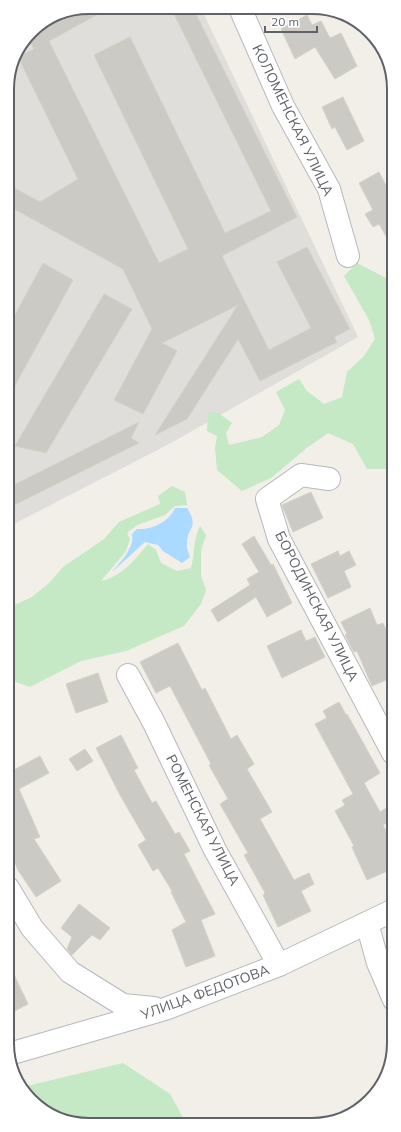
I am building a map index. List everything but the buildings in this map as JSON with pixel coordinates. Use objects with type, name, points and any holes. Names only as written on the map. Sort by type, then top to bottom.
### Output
[{"type":"street","name":"КОЛОМЕНСКАЯ УЛИЦА","points":[[243,14],[283,106],[329,189],[348,256]]},
{"type":"street","name":"БОРОДИНСКАЯ УЛИЦА","points":[[329,479],[301,475],[266,499],[279,539],[387,742]]},
{"type":"street","name":"РОМЕНСКАЯ УЛИЦА","points":[[128,675],[154,723],[215,850],[279,965]]},
{"type":"street","points":[[14,898],[32,928],[70,972],[124,1005],[165,1010]]},
{"type":"street","name":"УЛИЦА ФЕДОТОВА","points":[[15,1052],[165,1010],[279,965],[387,913]]},
{"type":"street","points":[[367,923],[378,963],[387,984]]},
{"type":"shaded area","points":[[204,14],[358,337],[169,444],[14,524],[14,84],[20,60],[33,39],[51,24],[74,15]]},
{"type":"green space","points":[[357,263],[387,278],[387,469],[367,469],[353,444],[328,433],[308,447],[271,478],[242,491],[217,470],[215,448],[217,436],[207,431],[208,413],[217,412],[232,423],[226,433],[229,445],[262,437],[279,425],[285,410],[276,392],[299,379],[307,391],[324,404],[342,397],[347,372],[364,356],[375,339],[369,320],[344,276]]},
{"type":"green space","points":[[172,486],[185,492],[187,505],[175,506],[165,515],[137,525],[127,533],[130,539],[126,551],[101,581],[121,572],[133,562],[148,544],[156,550],[161,563],[177,571],[191,568],[196,536],[200,526],[206,535],[201,551],[201,576],[206,590],[201,604],[184,626],[126,651],[81,661],[30,687],[14,681],[14,605],[32,597],[49,583],[63,567],[104,539],[119,522],[160,504],[158,496]]},
{"type":"green space","points":[[123,1063],[170,1094],[183,1118],[74,1117],[51,1108],[43,1103],[27,1086]]},
{"type":"water","points":[[175,508],[187,508],[191,515],[193,524],[189,534],[187,546],[190,557],[182,563],[163,551],[158,545],[145,542],[112,572],[129,550],[132,534],[137,529],[148,528],[164,521],[169,517]]}]
